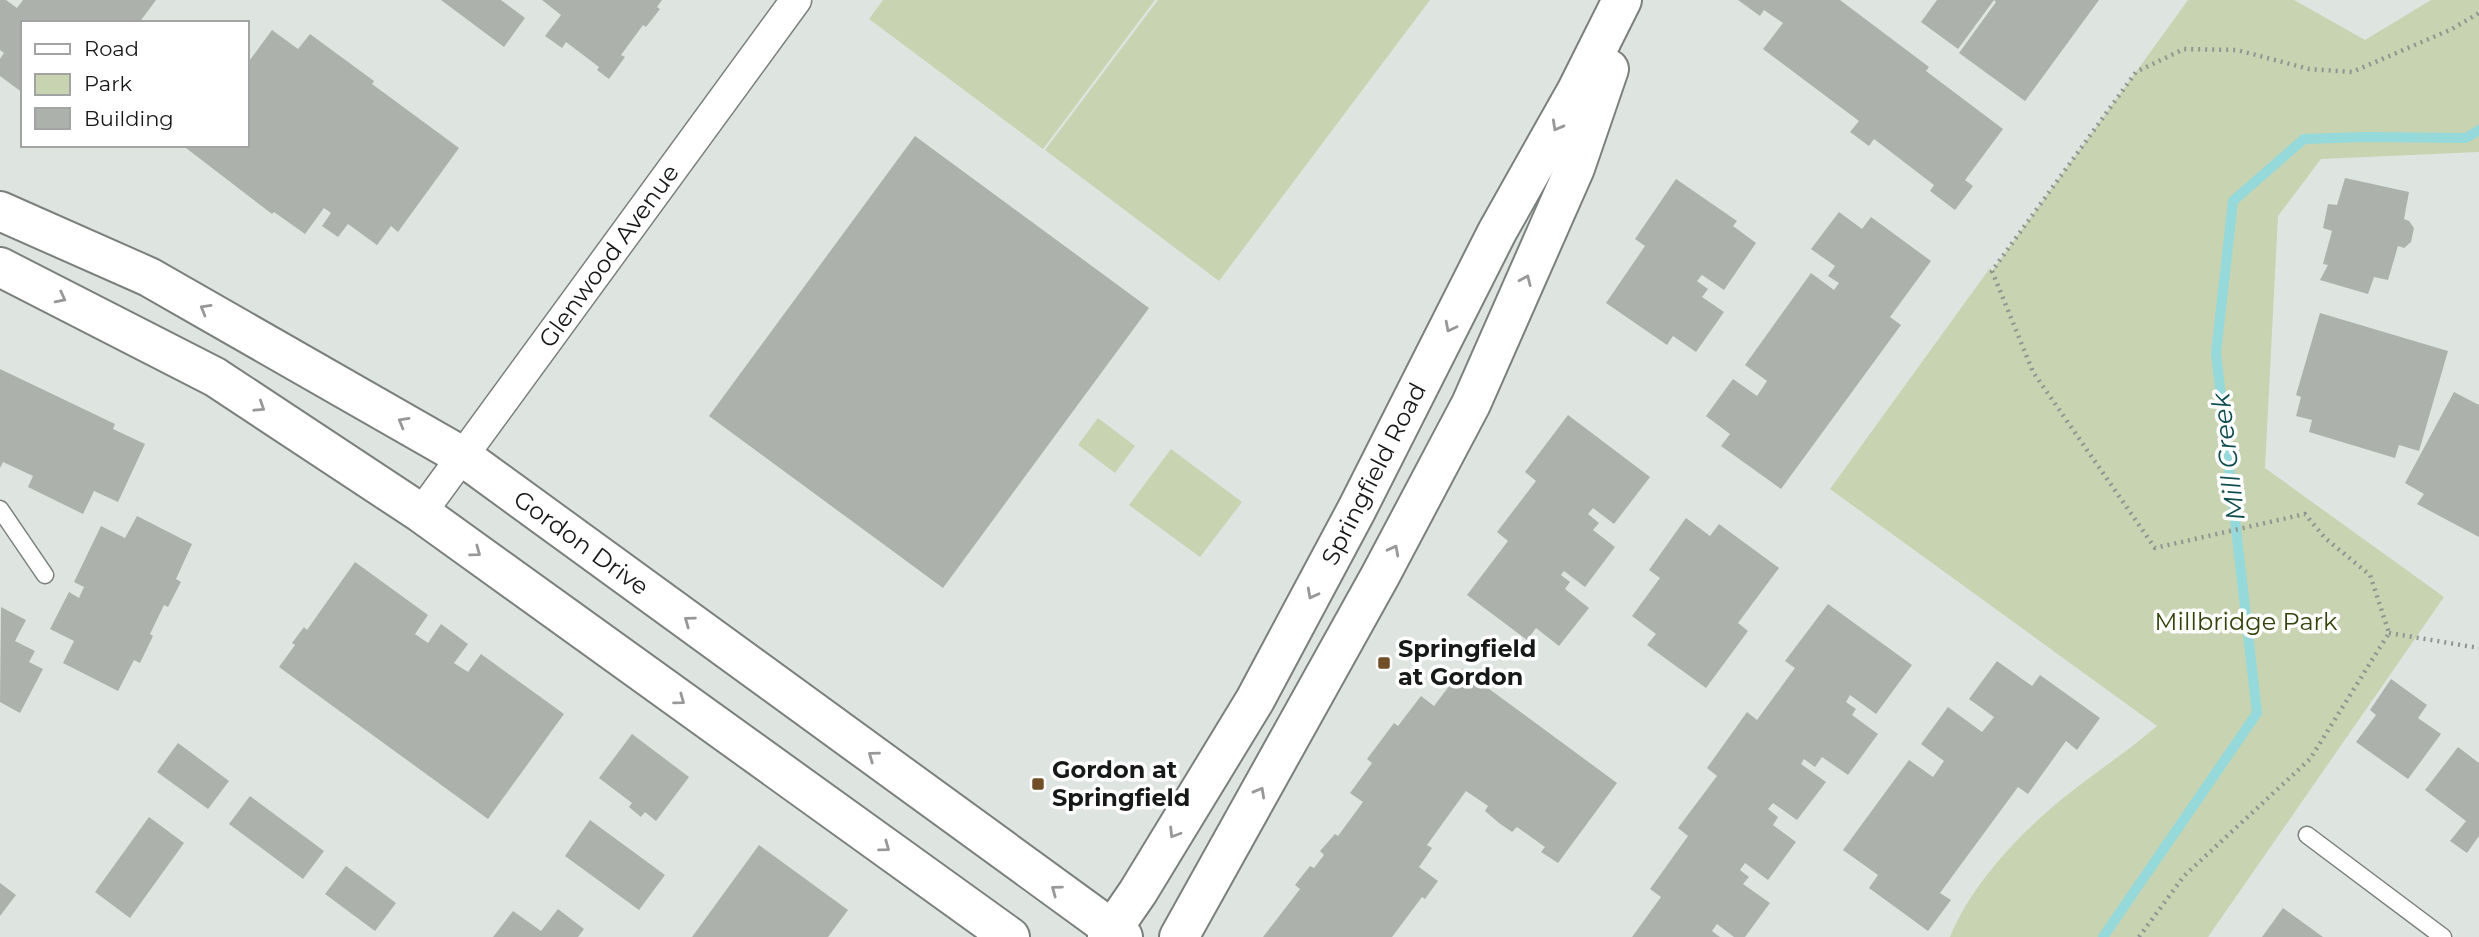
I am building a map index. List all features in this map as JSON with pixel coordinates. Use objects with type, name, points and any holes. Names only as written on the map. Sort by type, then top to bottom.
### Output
[{"type":"main road","name":"Springfield Road","points":[[1114,934],[1255,700],[1357,509],[1497,232],[1577,90],[1622,0]]},
{"type":"main road","points":[[1179,937],[1380,576],[1471,404],[1576,168],[1632,0]]},
{"type":"main road","name":"Gordon Drive","points":[[0,211],[149,277],[462,456],[1114,934]]},
{"type":"main road","points":[[0,267],[215,377],[421,513],[1010,937]]},
{"type":"street","name":"Glenwood Avenue","points":[[421,513],[796,0]]},
{"type":"lane","points":[[0,509],[45,575]]},
{"type":"lane","points":[[2307,835],[2443,937]]},
{"type":"path","points":[[2389,633],[2370,575],[2325,538],[2305,514],[2155,548],[2033,372],[1992,271],[2136,72],[2184,49],[2237,50],[2309,69],[2352,72],[2452,29],[2479,13]]},
{"type":"path","points":[[2389,633],[2479,648]]},
{"type":"path","points":[[2139,937],[2184,876],[2310,759],[2389,633]]},
{"type":"green space","points":[[883,0],[1155,0],[1043,149],[869,19]]},
{"type":"green space","points":[[1158,0],[1430,0],[1219,281],[1045,150]]},
{"type":"green space","name":"Millbridge Park","points":[[2188,0],[2294,0],[2365,40],[2431,0],[2479,0],[2479,152],[2321,159],[2278,216],[2265,468],[2444,597],[2208,937],[1950,937],[1970,898],[2013,844],[2062,799],[2157,726],[1830,489]]},
{"type":"green space","points":[[1098,418],[1135,446],[1115,473],[1078,445]]},
{"type":"green space","points":[[1171,449],[1242,502],[1200,557],[1129,505]]},
{"type":"building","points":[[0,0],[6,0],[17,8],[23,0],[156,0],[140,21],[21,21],[21,92],[0,76],[0,59],[4,53],[0,50]]},
{"type":"building","points":[[441,0],[501,0],[525,18],[504,47]]},
{"type":"building","points":[[542,0],[662,0],[657,7],[660,9],[646,27],[643,25],[621,55],[625,57],[609,79],[597,70],[599,67],[566,42],[562,48],[545,36],[561,15]]},
{"type":"building","points":[[1738,0],[1840,0],[1929,67],[1926,71],[2003,129],[1965,180],[1973,186],[1955,210],[1930,191],[1934,185],[1874,139],[1869,146],[1850,132],[1859,121],[1763,49],[1783,23],[1764,10],[1760,16]]},
{"type":"building","points":[[1937,0],[1994,0],[1958,49],[1921,22]]},
{"type":"building","points":[[1994,0],[2099,0],[2025,101],[1959,53],[1996,2]]},
{"type":"building","points":[[272,30],[298,49],[310,34],[459,148],[398,232],[391,226],[377,245],[348,224],[338,237],[322,226],[331,213],[324,208],[305,234],[274,212],[272,214],[186,148],[248,147],[248,63]]},
{"type":"building","points":[[915,136],[1149,308],[943,588],[709,416]]},
{"type":"building","points":[[2345,178],[2409,192],[2404,219],[2414,228],[2411,242],[2404,248],[2398,246],[2388,280],[2374,277],[2368,294],[2320,280],[2328,265],[2323,264],[2332,231],[2323,228],[2328,204],[2337,205]]},
{"type":"building","points":[[1676,179],[1737,221],[1733,226],[1756,243],[1724,290],[1702,275],[1697,281],[1708,289],[1702,297],[1724,312],[1696,352],[1673,336],[1667,345],[1606,303],[1645,246],[1635,239]]},
{"type":"building","points":[[1839,212],[1862,229],[1871,217],[1931,261],[1890,317],[1901,325],[1781,489],[1721,446],[1730,434],[1706,416],[1733,379],[1757,396],[1767,381],[1745,365],[1811,273],[1834,290],[1839,283],[1828,276],[1835,266],[1811,249]]},
{"type":"building","points":[[2320,313],[2448,351],[2419,451],[2399,445],[2395,458],[2309,432],[2312,420],[2296,416],[2301,397],[2296,395]]},
{"type":"building","points":[[0,369],[115,424],[113,429],[145,444],[118,502],[94,491],[83,514],[28,487],[33,476],[3,462],[0,468]]},
{"type":"building","points":[[2454,392],[2479,405],[2479,537],[2417,504],[2424,494],[2405,483]]},
{"type":"building","points":[[1568,415],[1650,477],[1614,524],[1593,508],[1588,514],[1599,523],[1593,530],[1615,547],[1585,587],[1564,571],[1561,575],[1570,582],[1565,589],[1589,608],[1559,646],[1536,628],[1527,640],[1467,595],[1508,541],[1497,532],[1536,481],[1525,472]]},
{"type":"building","points":[[137,516],[192,544],[176,579],[181,582],[168,607],[164,605],[140,663],[134,660],[118,691],[63,663],[74,641],[50,629],[69,592],[79,598],[84,587],[74,582],[101,526],[125,538]]},
{"type":"building","points":[[1686,518],[1710,536],[1719,524],[1779,568],[1738,623],[1748,631],[1706,688],[1647,645],[1656,634],[1632,616],[1660,578],[1649,570]]},
{"type":"building","points":[[355,562],[428,615],[415,634],[428,643],[441,624],[468,644],[454,663],[468,672],[481,654],[564,714],[488,819],[279,667],[295,645],[292,643],[304,627],[307,630]]},
{"type":"building","points":[[1828,604],[1912,665],[1876,714],[1850,695],[1846,702],[1856,709],[1852,715],[1878,734],[1848,775],[1822,757],[1815,767],[1804,759],[1801,764],[1826,782],[1797,820],[1773,803],[1768,809],[1778,817],[1773,825],[1796,842],[1768,880],[1745,863],[1740,870],[1749,877],[1743,884],[1770,903],[1745,937],[1734,937],[1717,924],[1712,931],[1720,937],[1632,937],[1661,897],[1650,889],[1688,836],[1678,828],[1717,776],[1707,768],[1747,712],[1757,720],[1795,668],[1785,661]]},
{"type":"building","points":[[1,607],[26,620],[15,641],[35,651],[29,662],[43,669],[20,713],[0,702]]},
{"type":"building","points":[[1997,661],[2032,686],[2040,675],[2100,718],[2077,750],[2066,741],[2028,794],[2018,787],[1940,893],[1951,900],[1928,931],[1869,888],[1878,875],[1843,850],[1909,760],[1933,777],[1944,761],[1921,744],[1948,707],[1982,732],[1994,717],[1969,699]]},
{"type":"building","points":[[1462,669],[1617,783],[1558,863],[1541,852],[1545,847],[1517,827],[1512,832],[1499,823],[1485,811],[1488,806],[1466,791],[1427,845],[1432,848],[1419,867],[1438,881],[1425,899],[1422,897],[1392,937],[1263,937],[1300,889],[1295,885],[1310,866],[1314,868],[1324,855],[1320,851],[1335,834],[1338,836],[1363,802],[1350,793],[1372,763],[1367,759],[1394,723],[1398,726],[1421,696],[1434,706]]},
{"type":"building","points":[[2391,679],[2427,705],[2418,718],[2441,734],[2408,779],[2356,742],[2376,715],[2370,710]]},
{"type":"building","points":[[632,734],[689,777],[656,821],[645,812],[641,817],[629,807],[632,803],[599,778]]},
{"type":"building","points":[[178,743],[229,781],[208,809],[157,772]]},
{"type":"building","points":[[2458,747],[2479,763],[2479,836],[2467,853],[2450,841],[2466,821],[2425,790]]},
{"type":"building","points":[[250,796],[324,851],[303,879],[229,824]]},
{"type":"building","points":[[149,817],[184,843],[130,918],[95,892]]},
{"type":"building","points":[[590,820],[665,875],[639,910],[565,856]]},
{"type":"building","points":[[759,845],[848,910],[828,937],[692,937]]},
{"type":"building","points":[[346,866],[396,903],[375,931],[325,894]]},
{"type":"building","points":[[0,883],[16,895],[0,916]]},
{"type":"building","points":[[2283,908],[2323,937],[2262,937]]},
{"type":"building","points":[[558,909],[584,929],[578,937],[493,937],[513,911],[541,931]]},
{"type":"waterway","name":"Mill Creek","points":[[2103,937],[2257,713],[2216,353],[2233,201],[2304,139],[2466,138],[2479,130]]},
{"type":"place","name":"Springfield at Gordon","points":[[1384,663]]},
{"type":"place","name":"Gordon at Springfield","points":[[1038,784]]}]
